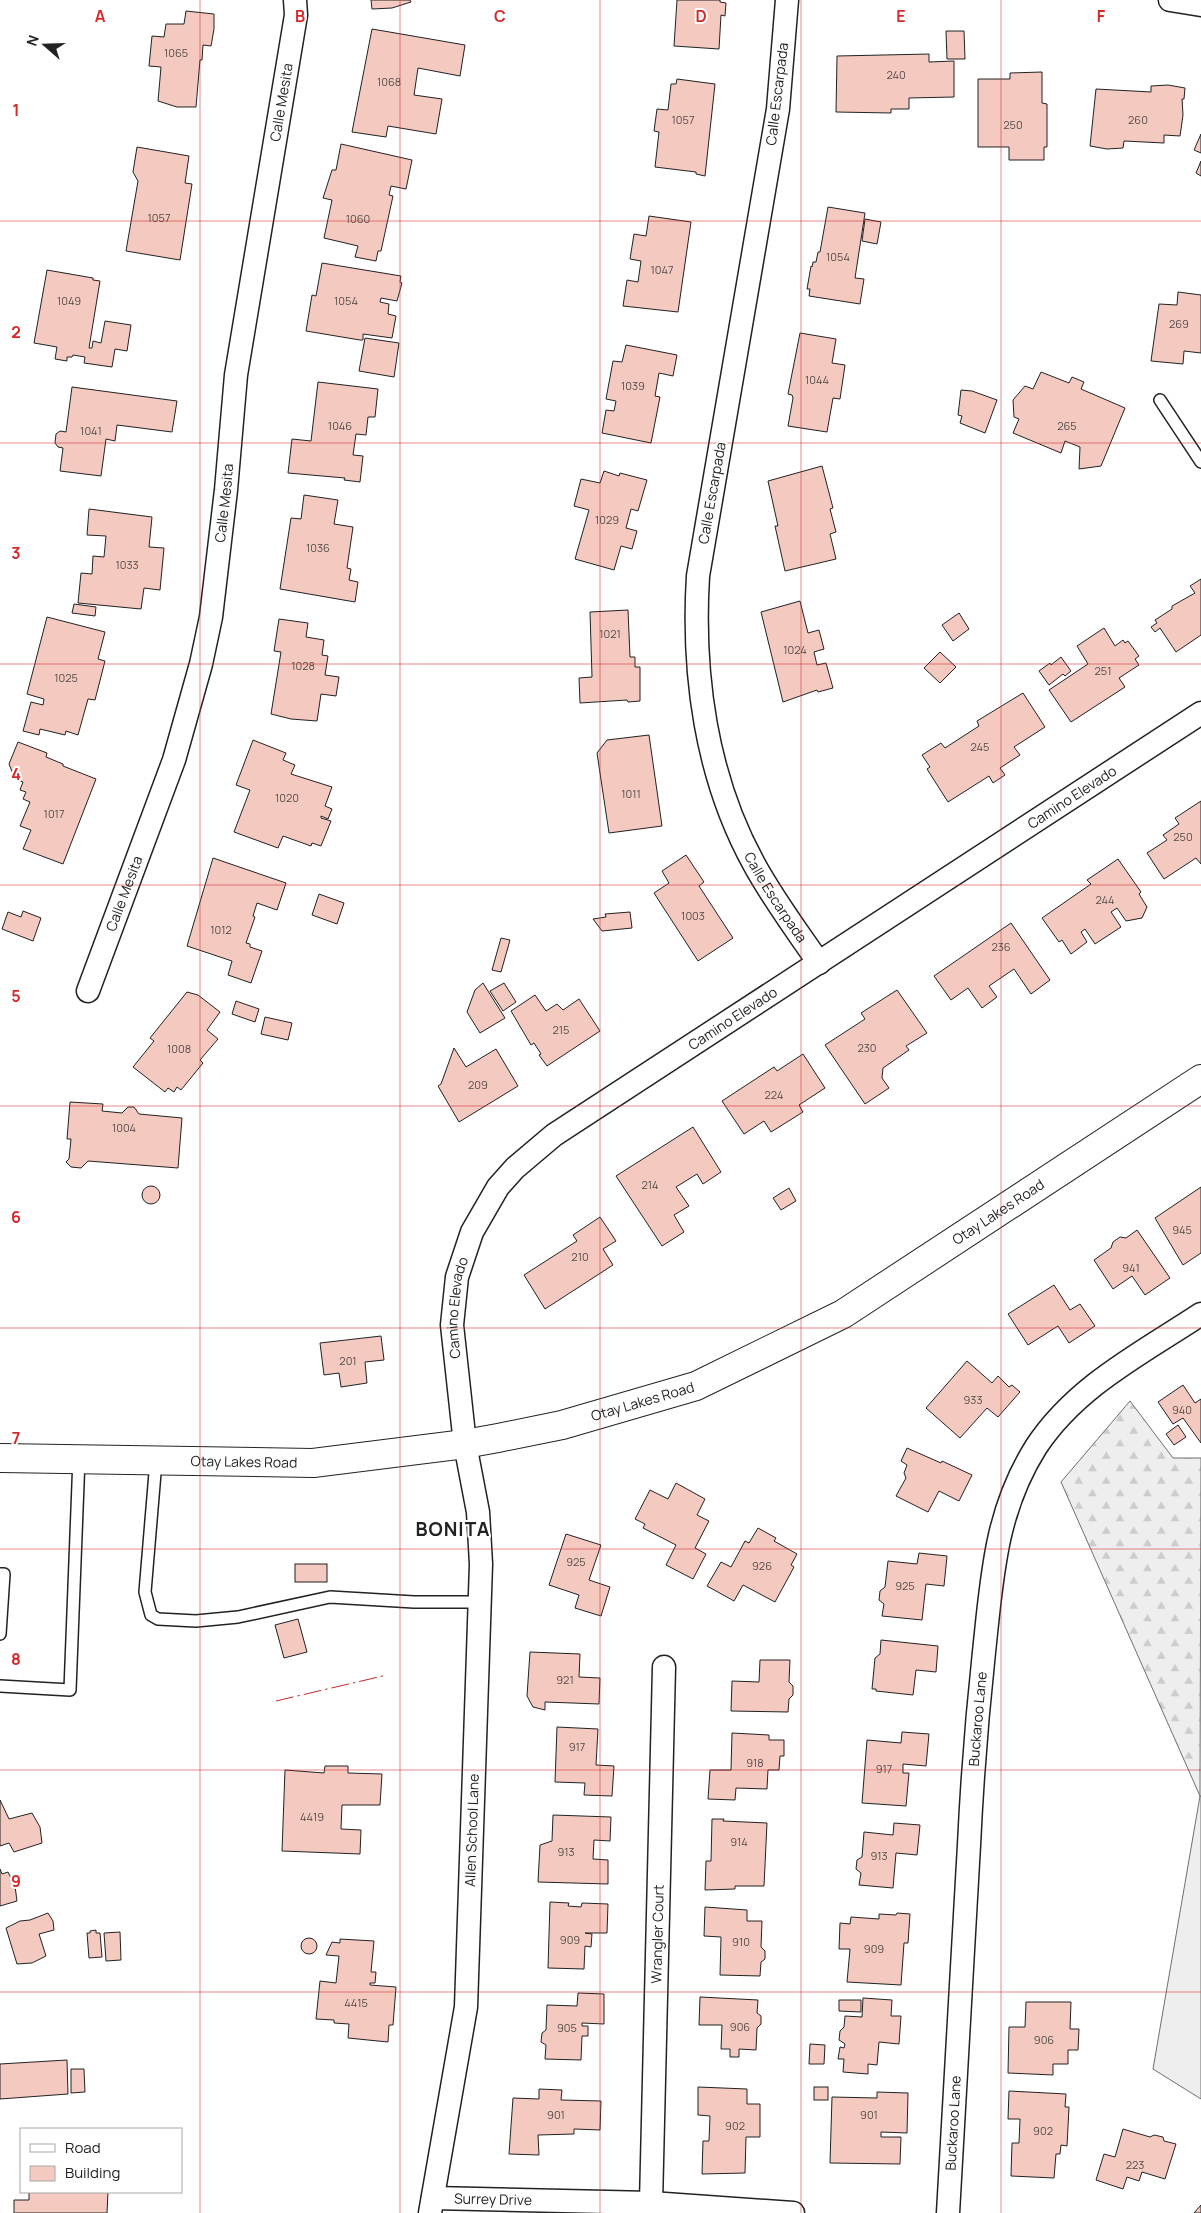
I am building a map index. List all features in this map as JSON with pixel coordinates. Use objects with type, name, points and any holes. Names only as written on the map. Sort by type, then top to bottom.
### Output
[{"type":"main road","name":"Otay Lakes Road","points":[[0,1458],[313,1463],[465,1444],[562,1425],[696,1386],[843,1314],[1201,1079]]},
{"type":"street","name":"Calle Mesita","points":[[88,990],[174,760],[211,617],[226,490],[236,375],[296,15],[295,0]]},
{"type":"street","name":"Calle Escarpada","points":[[787,0],[778,108],[700,568],[696,624],[700,692],[708,734],[733,816],[754,864],[819,963]]},
{"type":"street","points":[[1170,0],[1201,4]]},
{"type":"street","name":"Camino Elevado","points":[[465,1444],[452,1325],[457,1277],[472,1232],[498,1187],[521,1162],[554,1135],[1201,713]]},
{"type":"street","name":"Buckaroo Lane","points":[[948,2213],[974,1756],[993,1568],[998,1536],[1007,1505],[1020,1475],[1037,1446],[1062,1415],[1097,1381],[1201,1314]]},
{"type":"street","name":"Allen School Lane","points":[[432,2206],[466,2007],[481,1564],[478,1512],[465,1444]]},
{"type":"street","name":"Wrangler Court","points":[[651,2203],[664,1667]]},
{"type":"street","name":"Surrey Drive","points":[[432,2206],[651,2203],[793,2213]]},
{"type":"lane","points":[[1160,400],[1201,462]]},
{"type":"lane","points":[[0,1686],[70,1690],[79,1458]]},
{"type":"lane","points":[[156,1459],[145,1592],[151,1615],[158,1619],[196,1621],[238,1617],[330,1597],[414,1602],[480,1602]]},
{"type":"lane","points":[[0,1574],[4,1574],[0,1634]]},
{"type":"green space","points":[[1130,1401],[1173,1458],[1201,1458],[1200,1796],[1061,1482]]},
{"type":"green space","points":[[1201,1796],[1201,2099],[1153,2069]]},
{"type":"building","points":[[371,0],[410,0],[411,2],[392,8],[372,9]]},
{"type":"building","points":[[677,0],[720,0],[720,2],[726,3],[725,16],[721,15],[719,49],[674,46]]},
{"type":"building","points":[[186,11],[214,14],[211,46],[203,45],[202,60],[200,60],[196,107],[177,107],[158,101],[161,67],[149,66],[152,36],[164,37],[166,24],[184,24]]},
{"type":"building","points":[[372,29],[465,45],[460,76],[418,68],[414,95],[442,99],[436,134],[388,126],[386,137],[352,132]]},
{"type":"building","points":[[946,31],[964,31],[965,59],[947,59]]},
{"type":"building","points":[[929,54],[929,62],[954,61],[954,97],[909,98],[909,109],[891,109],[891,113],[836,112],[837,56]]},
{"type":"building","points":[[1042,72],[1042,103],[1047,104],[1047,147],[1044,147],[1044,160],[1009,160],[1009,147],[978,147],[978,79],[1010,79],[1010,73]]},
{"type":"building","points":[[677,79],[715,84],[705,176],[696,174],[696,172],[655,167],[659,132],[654,131],[657,109],[668,110],[671,84],[676,84]]},
{"type":"building","points":[[1168,85],[1185,88],[1184,99],[1182,99],[1183,115],[1180,136],[1164,135],[1164,143],[1124,141],[1123,148],[1107,149],[1090,146],[1096,89],[1151,92],[1151,86]]},
{"type":"building","points":[[1201,134],[1201,153],[1194,150]]},
{"type":"building","points":[[341,144],[412,160],[406,189],[391,186],[389,195],[393,196],[381,251],[378,251],[376,261],[355,257],[358,246],[324,238],[332,200],[323,198],[332,170],[336,170]]},
{"type":"building","points":[[137,147],[189,156],[185,183],[192,184],[180,260],[126,251],[138,181],[133,172]]},
{"type":"building","points":[[1201,161],[1201,176],[1196,173]]},
{"type":"building","points":[[828,207],[865,213],[855,278],[864,279],[860,304],[809,296],[810,289],[807,289],[811,266],[813,262],[816,262],[818,252],[820,252]]},
{"type":"building","points":[[649,216],[691,222],[678,312],[623,306],[627,280],[638,282],[641,261],[630,259],[634,234],[646,236]]},
{"type":"building","points":[[865,219],[881,222],[877,244],[862,241]]},
{"type":"building","points":[[322,263],[401,276],[400,282],[402,283],[397,301],[381,298],[380,302],[389,304],[388,314],[396,316],[392,338],[363,334],[363,340],[360,340],[306,331],[312,295],[316,296]]},
{"type":"building","points":[[47,270],[93,278],[93,280],[100,281],[89,348],[92,348],[93,341],[101,343],[105,321],[131,325],[127,351],[115,349],[112,367],[84,363],[85,357],[73,355],[72,357],[67,357],[67,361],[55,359],[57,347],[34,343]]},
{"type":"building","points":[[1178,292],[1201,295],[1201,353],[1184,351],[1183,364],[1151,361],[1159,304],[1177,305]]},
{"type":"building","points":[[800,333],[836,339],[832,363],[845,365],[840,399],[833,398],[827,432],[788,426],[793,398],[792,395],[788,394]]},
{"type":"building","points":[[365,338],[399,343],[394,377],[359,371]]},
{"type":"building","points":[[626,345],[677,355],[673,376],[659,373],[655,396],[660,397],[651,443],[602,433],[606,410],[614,411],[616,401],[606,399],[613,361],[622,362]]},
{"type":"building","points":[[1041,372],[1069,383],[1072,377],[1084,382],[1081,389],[1125,408],[1101,466],[1079,469],[1080,447],[1065,441],[1061,453],[1013,433],[1019,419],[1014,417],[1013,400],[1025,386],[1033,389]]},
{"type":"building","points":[[318,382],[378,389],[375,417],[368,417],[366,435],[356,434],[353,455],[363,456],[360,482],[344,480],[345,478],[288,473],[292,439],[311,441]]},
{"type":"building","points":[[72,387],[177,401],[172,432],[117,425],[115,441],[106,439],[101,476],[60,471],[63,448],[58,447],[55,443],[56,434],[60,431],[66,432]]},
{"type":"building","points":[[961,390],[972,391],[997,400],[985,433],[960,423],[962,416],[958,415]]},
{"type":"building","points":[[822,466],[833,508],[830,509],[836,532],[830,534],[836,559],[785,571],[768,481]]},
{"type":"building","points":[[604,471],[619,476],[620,473],[647,480],[638,511],[631,509],[626,528],[637,531],[632,549],[621,546],[614,570],[575,559],[589,510],[574,506],[581,479],[600,483]]},
{"type":"building","points":[[304,495],[338,500],[334,524],[353,527],[347,568],[351,569],[349,580],[358,582],[355,602],[280,589],[291,518],[301,519]]},
{"type":"building","points":[[89,509],[152,517],[149,547],[164,548],[160,590],[144,588],[141,609],[78,603],[81,573],[92,574],[93,556],[104,557],[106,536],[87,535]]},
{"type":"building","points":[[1201,579],[1201,635],[1176,652],[1160,628],[1155,632],[1151,627],[1157,623],[1155,620],[1172,609],[1172,606],[1195,593],[1190,586]]},
{"type":"building","points":[[800,601],[808,633],[819,630],[824,649],[814,652],[817,665],[826,663],[833,688],[818,692],[817,690],[783,702],[761,612]]},
{"type":"building","points":[[74,604],[96,607],[95,616],[72,613]]},
{"type":"building","points":[[628,610],[630,657],[635,657],[635,667],[640,667],[640,701],[580,703],[579,678],[592,677],[590,612]]},
{"type":"building","points":[[959,613],[969,629],[953,641],[942,625]]},
{"type":"building","points":[[47,617],[105,632],[98,659],[105,661],[95,700],[88,699],[78,735],[66,731],[65,735],[40,729],[39,735],[23,731],[31,702],[43,705],[44,699],[27,694]]},
{"type":"building","points":[[279,619],[308,623],[306,637],[324,640],[322,655],[328,656],[325,675],[339,677],[336,696],[321,694],[317,721],[291,719],[271,714],[281,652],[274,651]]},
{"type":"building","points":[[1104,628],[1115,646],[1123,640],[1125,643],[1128,641],[1139,656],[1135,659],[1139,665],[1119,678],[1125,687],[1071,722],[1049,690],[1088,664],[1077,646]]},
{"type":"building","points":[[940,652],[956,667],[940,683],[924,668]]},
{"type":"building","points":[[1061,657],[1071,671],[1065,676],[1063,674],[1049,685],[1039,671]]},
{"type":"building","points":[[1023,693],[1045,727],[1014,747],[1020,755],[1000,768],[1005,775],[993,783],[989,776],[948,802],[927,769],[930,767],[922,755],[941,743],[945,748],[979,726],[977,721]]},
{"type":"building","points":[[649,735],[662,826],[609,833],[597,753],[607,740]]},
{"type":"building","points":[[253,740],[286,753],[283,760],[295,765],[291,774],[332,787],[325,806],[332,809],[328,819],[321,816],[321,818],[331,821],[321,846],[312,843],[311,846],[283,836],[278,848],[234,832],[250,790],[236,785]]},
{"type":"building","points":[[18,742],[47,753],[46,757],[96,779],[63,864],[23,849],[31,830],[20,826],[30,802],[23,799],[26,792],[20,790],[23,782],[15,779],[9,764]]},
{"type":"building","points":[[1201,801],[1201,864],[1196,858],[1164,879],[1147,853],[1167,840],[1163,835],[1179,824],[1175,818]]},
{"type":"building","points":[[686,855],[704,882],[699,886],[733,938],[698,961],[654,893],[669,883],[662,871]]},
{"type":"building","points":[[213,858],[286,883],[277,910],[257,903],[253,916],[255,917],[246,943],[250,944],[250,947],[262,951],[251,983],[228,975],[232,961],[187,946]]},
{"type":"building","points":[[1118,859],[1141,892],[1139,894],[1147,907],[1142,918],[1126,921],[1117,908],[1111,912],[1121,927],[1095,944],[1085,929],[1081,932],[1087,942],[1071,954],[1062,940],[1059,942],[1042,918],[1091,884],[1087,880]]},
{"type":"building","points":[[319,894],[344,903],[337,924],[312,915]]},
{"type":"building","points":[[23,911],[41,918],[33,941],[2,929],[8,912],[21,917]]},
{"type":"building","points":[[630,912],[632,928],[602,931],[593,919],[606,917],[605,914]]},
{"type":"building","points":[[1011,923],[1050,980],[1031,994],[1014,969],[989,986],[997,997],[982,1008],[968,988],[951,1000],[934,976]]},
{"type":"building","points":[[501,938],[510,940],[501,972],[492,970]]},
{"type":"building","points":[[483,983],[505,1018],[480,1033],[467,1012],[475,990]]},
{"type":"building","points":[[504,983],[516,1002],[503,1011],[490,991]]},
{"type":"building","points":[[897,990],[927,1033],[906,1046],[909,1050],[883,1068],[882,1078],[889,1088],[865,1104],[825,1045],[865,1019],[861,1013]]},
{"type":"building","points":[[187,992],[198,995],[220,1012],[207,1030],[218,1039],[200,1060],[203,1063],[181,1090],[177,1087],[174,1092],[168,1088],[165,1092],[133,1067],[154,1041],[150,1038]]},
{"type":"building","points":[[535,995],[546,1011],[557,1004],[563,1010],[579,999],[600,1031],[547,1066],[539,1055],[541,1054],[534,1043],[531,1045],[511,1011]]},
{"type":"building","points":[[236,1001],[259,1009],[255,1022],[232,1014]]},
{"type":"building","points":[[265,1017],[292,1023],[288,1040],[261,1034]]},
{"type":"building","points":[[454,1048],[466,1067],[496,1049],[518,1086],[459,1122],[438,1086],[441,1084]]},
{"type":"building","points":[[803,1054],[825,1088],[799,1105],[803,1112],[771,1132],[764,1121],[744,1134],[722,1101],[774,1067],[777,1071]]},
{"type":"building","points":[[70,1102],[103,1104],[102,1111],[122,1113],[128,1107],[134,1107],[139,1114],[182,1118],[178,1168],[88,1161],[81,1168],[71,1167],[66,1162],[69,1159],[71,1139],[67,1139]]},
{"type":"building","points":[[693,1127],[721,1172],[703,1184],[697,1174],[676,1187],[689,1206],[674,1215],[684,1232],[662,1246],[616,1176]]},
{"type":"building","points":[[151,1186],[157,1189],[160,1195],[157,1201],[151,1204],[145,1201],[142,1195],[145,1189]]},
{"type":"building","points":[[1201,1187],[1201,1253],[1183,1265],[1155,1218]]},
{"type":"building","points":[[789,1188],[796,1201],[781,1210],[773,1198]]},
{"type":"building","points":[[600,1217],[616,1241],[603,1249],[613,1265],[545,1309],[524,1275],[577,1241],[573,1235]]},
{"type":"building","points":[[1137,1230],[1170,1278],[1145,1295],[1132,1276],[1113,1289],[1094,1260],[1111,1248],[1113,1242],[1120,1237],[1126,1238]]},
{"type":"building","points":[[1054,1285],[1070,1310],[1080,1304],[1095,1326],[1069,1343],[1058,1326],[1028,1345],[1008,1314]]},
{"type":"building","points":[[381,1336],[384,1360],[365,1362],[367,1383],[341,1387],[339,1373],[324,1375],[320,1343]]},
{"type":"building","points":[[967,1361],[992,1383],[998,1376],[1009,1387],[1012,1385],[1020,1392],[998,1417],[987,1408],[960,1438],[926,1408]]},
{"type":"building","points":[[1183,1385],[1195,1403],[1201,1399],[1201,1443],[1183,1418],[1173,1424],[1158,1402]]},
{"type":"building","points":[[1178,1425],[1186,1437],[1174,1445],[1166,1434]]},
{"type":"building","points":[[907,1448],[972,1475],[959,1501],[939,1491],[928,1512],[896,1496],[906,1478],[904,1473],[907,1465],[901,1461]]},
{"type":"building","points":[[676,1483],[705,1499],[697,1515],[709,1521],[695,1548],[706,1554],[693,1579],[666,1565],[676,1545],[643,1528],[645,1524],[635,1519],[650,1490],[668,1499]]},
{"type":"building","points":[[758,1528],[776,1538],[774,1541],[797,1554],[791,1565],[794,1567],[775,1602],[743,1585],[734,1601],[707,1586],[721,1562],[731,1567],[745,1541],[749,1543]]},
{"type":"building","points":[[566,1534],[601,1545],[589,1580],[610,1587],[601,1616],[575,1608],[579,1595],[549,1585]]},
{"type":"building","points":[[919,1553],[947,1556],[944,1586],[926,1584],[922,1620],[882,1616],[884,1604],[879,1600],[880,1591],[885,1587],[888,1561],[917,1564]]},
{"type":"building","points":[[295,1564],[327,1564],[327,1582],[295,1582]]},
{"type":"building","points":[[298,1619],[307,1652],[284,1658],[275,1625]]},
{"type":"building","points":[[881,1640],[938,1646],[936,1672],[916,1670],[913,1695],[872,1689],[875,1658],[880,1654]]},
{"type":"building","points":[[530,1652],[580,1654],[579,1677],[600,1678],[599,1704],[545,1702],[545,1710],[533,1707],[527,1696]]},
{"type":"building","points":[[760,1660],[790,1660],[789,1682],[793,1686],[793,1695],[789,1699],[788,1712],[731,1711],[732,1681],[759,1682]]},
{"type":"building","points":[[557,1727],[598,1729],[596,1765],[614,1766],[612,1796],[584,1795],[585,1783],[555,1782]]},
{"type":"building","points":[[902,1732],[929,1734],[926,1766],[903,1764],[903,1773],[909,1773],[906,1806],[862,1803],[867,1740],[901,1743]]},
{"type":"building","points":[[732,1733],[769,1735],[769,1740],[784,1740],[784,1756],[780,1756],[779,1770],[768,1770],[767,1789],[736,1788],[735,1800],[708,1799],[710,1770],[731,1770]]},
{"type":"building","points":[[325,1766],[348,1766],[348,1773],[382,1774],[380,1805],[342,1805],[341,1829],[361,1830],[360,1854],[282,1851],[285,1770],[324,1773]]},
{"type":"building","points":[[0,1800],[9,1819],[32,1813],[40,1827],[42,1843],[14,1852],[9,1843],[0,1846]]},
{"type":"building","points":[[553,1815],[611,1817],[610,1841],[594,1840],[593,1859],[608,1860],[608,1884],[538,1882],[540,1845],[552,1841]]},
{"type":"building","points":[[712,1819],[767,1823],[764,1886],[735,1886],[735,1889],[705,1890],[706,1861],[711,1861]]},
{"type":"building","points":[[894,1823],[920,1825],[917,1855],[896,1853],[893,1888],[859,1885],[861,1873],[856,1869],[857,1860],[862,1857],[864,1832],[893,1835]]},
{"type":"building","points":[[0,1869],[2,1874],[8,1872],[15,1886],[17,1901],[0,1906]]},
{"type":"building","points":[[550,1902],[569,1903],[568,1906],[581,1907],[582,1903],[608,1904],[607,1933],[585,1933],[592,1934],[591,1947],[585,1946],[584,1969],[548,1968]]},
{"type":"building","points":[[705,1907],[747,1910],[747,1921],[762,1921],[761,1947],[765,1951],[765,1959],[761,1962],[760,1976],[720,1975],[721,1937],[704,1936]]},
{"type":"building","points":[[48,1913],[53,1921],[54,1930],[39,1934],[46,1956],[32,1963],[17,1964],[6,1928],[20,1921],[30,1920]]},
{"type":"building","points":[[897,1913],[910,1914],[908,1943],[904,1943],[901,1985],[847,1982],[850,1949],[839,1949],[840,1923],[850,1924],[851,1917],[879,1919],[879,1914],[896,1915]]},
{"type":"building","points":[[96,1930],[96,1933],[100,1933],[102,1957],[89,1958],[87,1933]]},
{"type":"building","points":[[120,1932],[121,1960],[106,1961],[104,1933]]},
{"type":"building","points":[[309,1938],[315,1940],[317,1946],[315,1952],[309,1954],[303,1952],[301,1946],[303,1940]]},
{"type":"building","points":[[340,1939],[374,1941],[371,1972],[376,1972],[375,1983],[370,1983],[370,1985],[396,1987],[393,2025],[389,2025],[388,2042],[348,2038],[349,2024],[334,2023],[334,2020],[316,2019],[320,1981],[336,1983],[339,1956],[326,1955],[332,1942],[340,1943]]},
{"type":"building","points":[[578,1993],[604,1994],[604,2024],[582,2023],[582,2026],[588,2026],[588,2036],[582,2036],[581,2060],[545,2059],[546,2045],[541,2042],[542,2033],[546,2030],[547,2005],[577,2006]]},
{"type":"building","points":[[700,1997],[758,2000],[757,2013],[761,2016],[761,2024],[757,2028],[756,2050],[739,2049],[739,2057],[730,2057],[730,2049],[721,2049],[722,2025],[699,2025]]},
{"type":"building","points":[[863,1998],[892,2000],[891,2016],[901,2016],[899,2044],[879,2042],[877,2065],[868,2064],[868,2074],[843,2072],[844,2059],[838,2059],[840,2047],[844,2048],[845,2044],[839,2040],[840,2031],[844,2027],[845,2016],[862,2017]]},
{"type":"building","points":[[839,2000],[861,2000],[861,2012],[839,2011]]},
{"type":"building","points":[[1026,2002],[1071,2002],[1070,2029],[1079,2029],[1078,2050],[1068,2050],[1068,2064],[1053,2064],[1053,2075],[1008,2073],[1009,2027],[1025,2027]]},
{"type":"building","points":[[810,2044],[825,2045],[824,2064],[809,2064]]},
{"type":"building","points":[[67,2060],[68,2094],[0,2099],[0,2064]]},
{"type":"building","points":[[71,2069],[84,2069],[85,2092],[71,2093]]},
{"type":"building","points":[[698,2087],[747,2089],[747,2104],[760,2104],[760,2137],[746,2137],[745,2173],[702,2174],[703,2141],[709,2141],[710,2116],[698,2115]]},
{"type":"building","points":[[814,2087],[828,2087],[828,2100],[814,2100]]},
{"type":"building","points":[[539,2089],[562,2090],[561,2100],[601,2101],[600,2130],[574,2129],[574,2134],[538,2135],[539,2155],[509,2154],[513,2098],[539,2099]]},
{"type":"building","points":[[1009,2091],[1066,2094],[1065,2107],[1069,2107],[1067,2146],[1061,2145],[1060,2154],[1056,2154],[1054,2178],[1011,2176],[1012,2143],[1019,2143],[1020,2119],[1008,2119]]},
{"type":"building","points":[[877,2092],[908,2093],[907,2133],[881,2132],[881,2137],[901,2137],[900,2164],[830,2163],[832,2097],[877,2098]]},
{"type":"building","points":[[1123,2129],[1150,2137],[1154,2135],[1163,2137],[1164,2141],[1176,2144],[1165,2179],[1142,2172],[1139,2181],[1127,2177],[1123,2189],[1096,2180],[1104,2154],[1115,2157]]},
{"type":"building","points":[[29,2193],[108,2193],[107,2213],[14,2213],[14,2200],[29,2200]]},
{"type":"building","points":[[1201,2205],[1201,2213],[1194,2213]]},
{"type":"power","points":[[276,1701],[387,1675]]},
{"type":"district","name":"BONITA","points":[[453,1529]]}]
